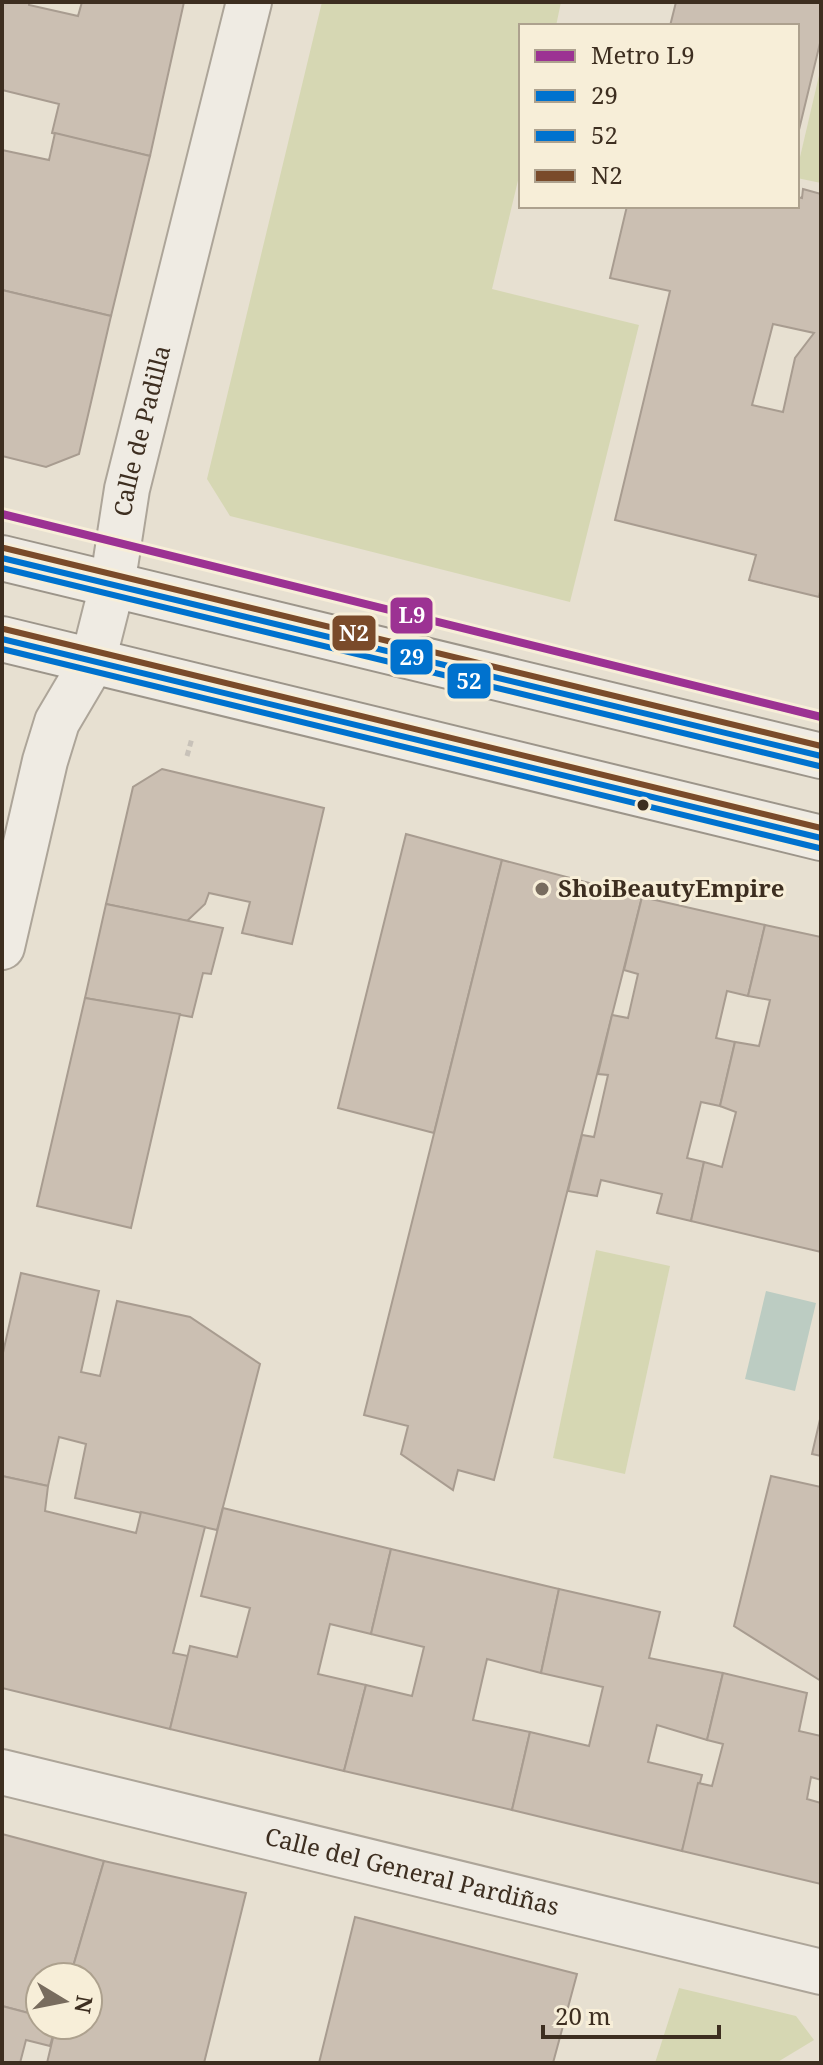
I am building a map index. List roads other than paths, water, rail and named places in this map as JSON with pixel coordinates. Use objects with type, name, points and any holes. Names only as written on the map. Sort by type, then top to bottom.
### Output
[{"type":"street","name":"Calle de Padilla","points":[[2,947],[57,722],[93,661],[112,586],[127,489],[249,2]]},
{"type":"street","points":[[2,558],[821,756]]},
{"type":"street","points":[[2,639],[821,838]]},
{"type":"street","name":"Calle del General Pardiñas","points":[[2,1772],[821,1972]]},
{"type":"metro line","name":"L9","points":[[2,514],[821,717]]},
{"type":"place","name":"ShoiBeautyEmpire","points":[[542,889]]}]
